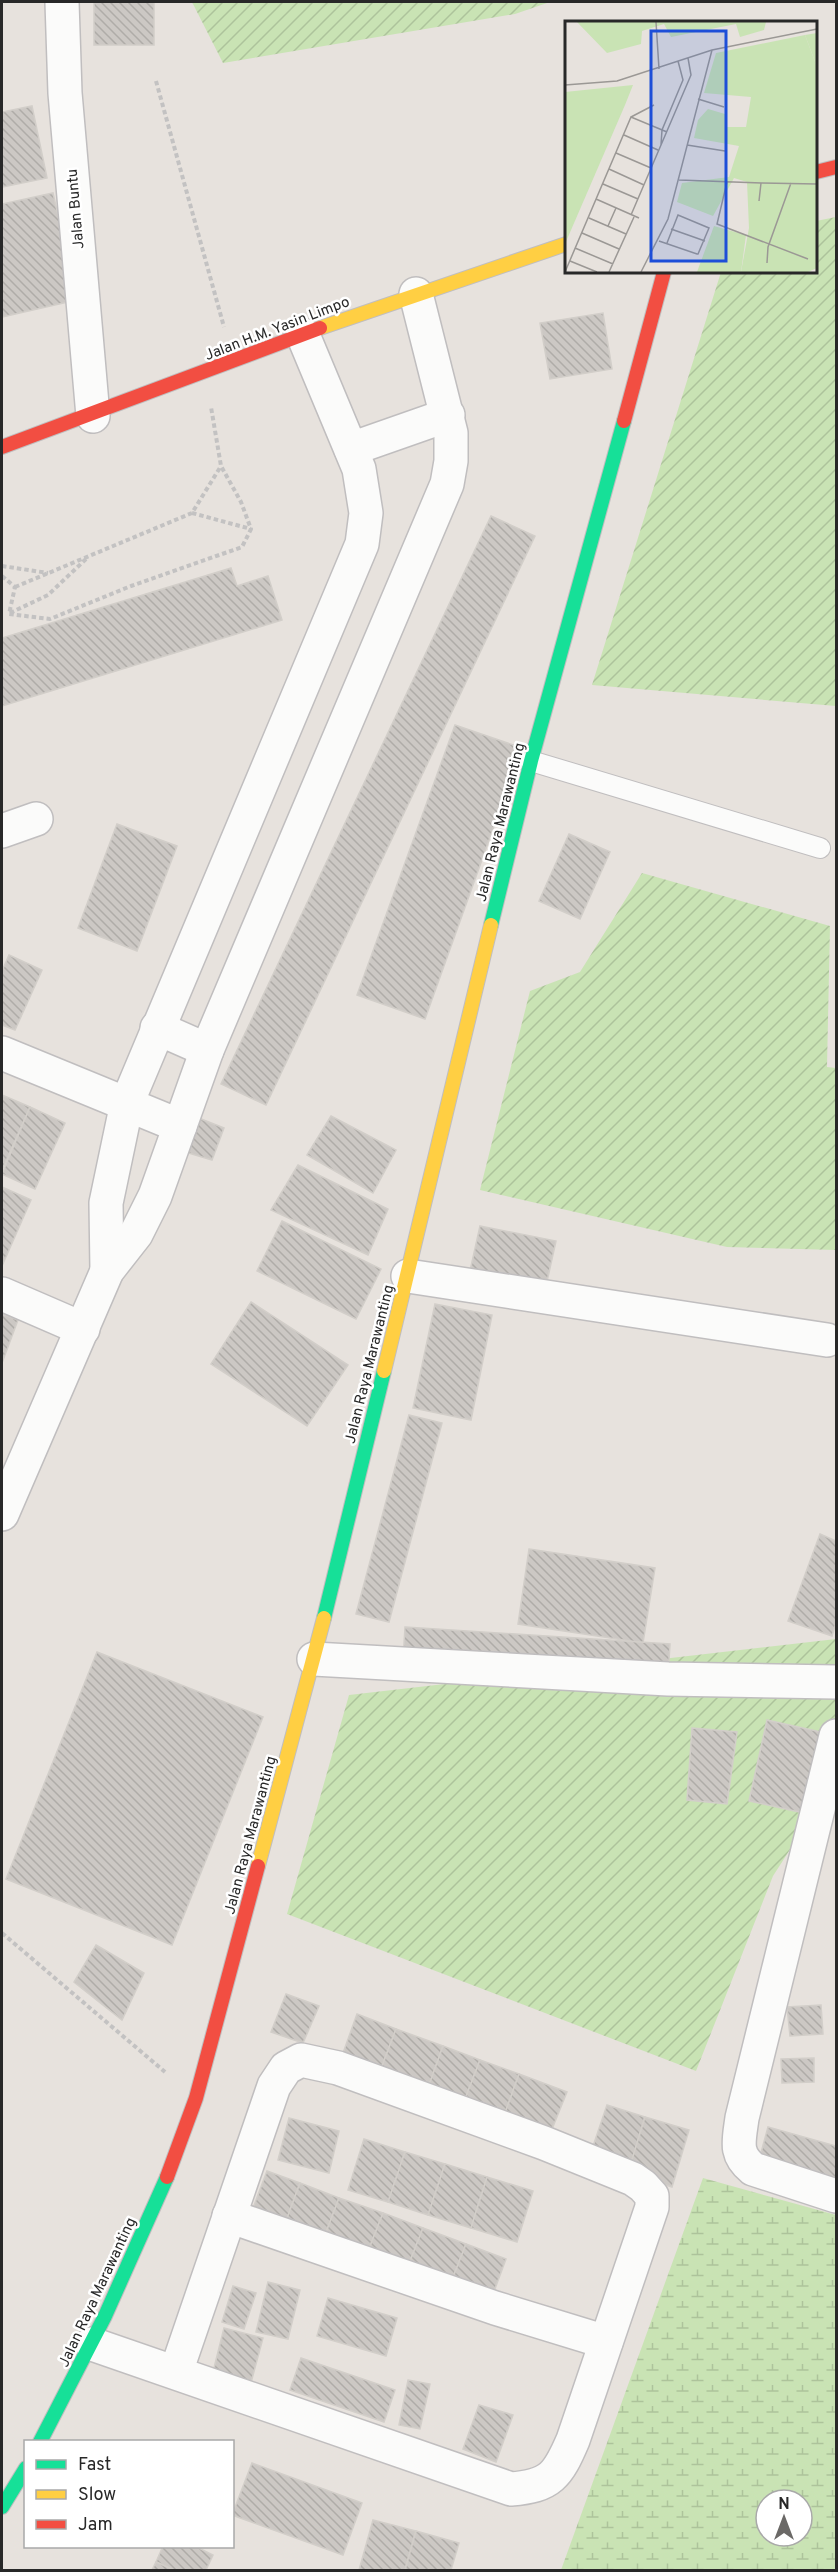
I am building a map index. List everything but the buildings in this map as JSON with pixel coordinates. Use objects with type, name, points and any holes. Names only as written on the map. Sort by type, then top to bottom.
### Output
[{"type":"street","name":"Jalan Buntu","points":[[62,2],[66,93],[93,416]]},
{"type":"street","points":[[817,172],[837,167]]},
{"type":"street","name":"Jalan H.M. Yasin Limpo","points":[[2,447],[93,416],[416,294],[565,245]]},
{"type":"street","name":"Jalan Raya Marawanting","points":[[41,2440],[92,2344],[140,2243],[176,2155],[196,2098],[314,1659],[531,761],[663,273]]},
{"type":"street","points":[[2,1514],[107,1271],[136,1234],[146,1215],[207,1050],[447,484],[451,461],[448,415],[416,294]]},
{"type":"street","points":[[107,1271],[105,1203],[127,1103],[362,544],[366,513],[364,486],[351,449],[303,335]]},
{"type":"street","points":[[351,449],[448,415]]},
{"type":"street","points":[[2,831],[36,819]]},
{"type":"street","points":[[158,1029],[207,1050]]},
{"type":"street","points":[[2,1053],[180,1126]]},
{"type":"street","points":[[408,1276],[827,1340]]},
{"type":"street","points":[[2,1294],[83,1329]]},
{"type":"street","points":[[314,1659],[668,1679],[837,1682]]},
{"type":"street","points":[[837,1736],[742,2118],[739,2150],[742,2160],[753,2169],[837,2196]]},
{"type":"street","points":[[92,2344],[512,2489],[543,2483],[555,2476],[573,2440],[652,2207],[652,2196],[644,2186],[633,2179],[544,2143],[338,2068],[301,2060],[286,2068],[279,2076],[176,2372]]},
{"type":"street","points":[[229,2216],[495,2308],[606,2342]]},
{"type":"street","points":[[2,2507],[24,2471]]},
{"type":"lane","points":[[531,761],[820,848]]},
{"type":"path","points":[[156,81],[234,363]]},
{"type":"path","points":[[9,614],[50,619],[130,586],[242,547],[251,529],[241,502],[221,466],[206,373]]},
{"type":"path","points":[[15,587],[192,513],[221,466]]},
{"type":"path","points":[[192,513],[251,529]]},
{"type":"path","points":[[9,614],[48,595],[88,557]]},
{"type":"path","points":[[2,566],[49,573]]},
{"type":"path","points":[[2,576],[15,587]]},
{"type":"path","points":[[9,614],[15,587]]},
{"type":"path","points":[[2,1933],[196,2098]]},
{"type":"green space","points":[[192,2],[550,2],[515,14],[223,63]]},
{"type":"green space","points":[[836,217],[836,706],[592,685],[721,273],[817,273],[817,221]]},
{"type":"green space","points":[[642,873],[830,926],[827,1067],[836,1068],[836,1250],[727,1247],[480,1190],[530,991],[580,972]]},
{"type":"green space","points":[[836,1639],[836,1778],[773,1876],[696,2071],[287,1914],[349,1695]]},
{"type":"green space","points":[[703,2178],[836,2215],[836,2570],[561,2570]]},
{"type":"traffic: fast","points":[[491,925],[531,761],[624,421]]},
{"type":"traffic: fast","points":[[324,1618],[384,1371]]},
{"type":"traffic: fast","points":[[41,2440],[105,2316],[167,2177]]},
{"type":"traffic: fast","points":[[2,2507],[24,2471]]},
{"type":"traffic: slow","points":[[320,328],[565,244]]},
{"type":"traffic: slow","points":[[384,1371],[491,925]]},
{"type":"traffic: slow","points":[[258,1866],[324,1618]]},
{"type":"traffic: jam","points":[[817,172],[836,167]]},
{"type":"traffic: jam","points":[[624,421],[664,273]]},
{"type":"traffic: jam","points":[[2,447],[320,328]]},
{"type":"traffic: jam","points":[[167,2177],[196,2098],[258,1866]]}]
